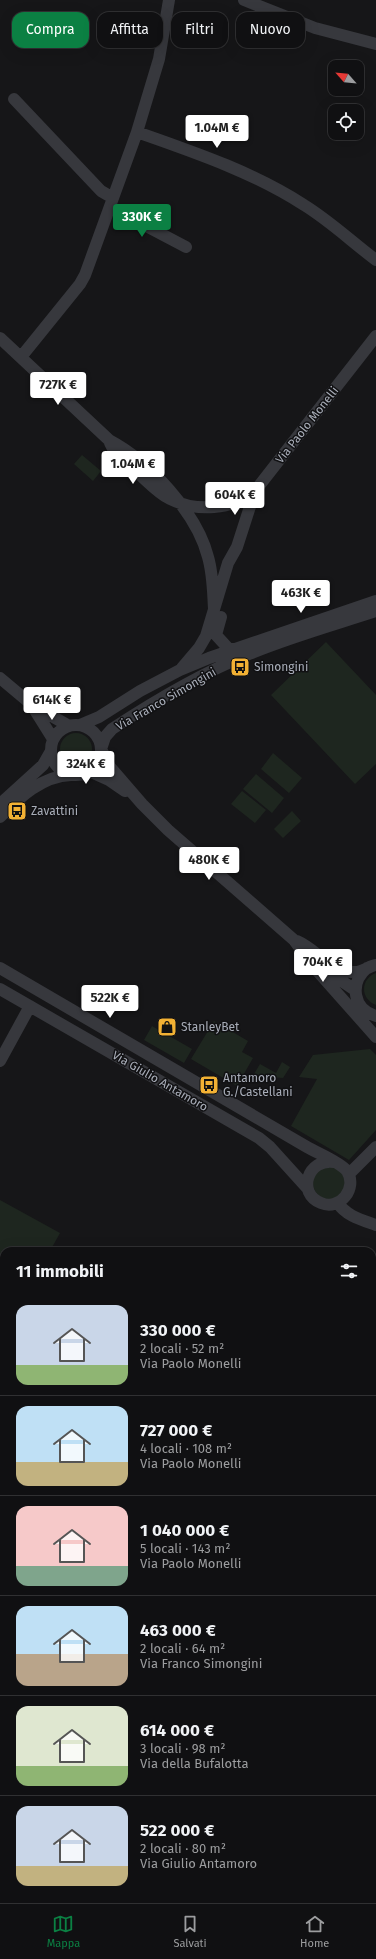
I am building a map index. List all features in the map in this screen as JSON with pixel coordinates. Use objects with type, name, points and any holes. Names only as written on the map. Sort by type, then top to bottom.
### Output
[{"type":"street","points":[[21,357],[80,284],[85,275],[137,132],[159,59],[169,0]]},
{"type":"street","points":[[244,0],[315,28],[376,44]]},
{"type":"street","points":[[14,99],[111,202],[186,247]]},
{"type":"street","points":[[137,132],[211,159],[259,179],[303,204],[335,226],[376,260]]},
{"type":"street","name":"Via Paolo Monelli","points":[[182,503],[200,507],[220,506],[244,499],[255,491],[376,336]]},
{"type":"street","points":[[0,338],[109,440],[128,451],[182,503],[204,544],[208,557],[214,609]]},
{"type":"street","points":[[162,699],[177,684],[203,669],[209,658],[237,563],[238,547],[255,491]]},
{"type":"street","points":[[180,670],[202,643],[228,563],[238,547]]},
{"type":"street","name":"Via Franco Simongini","points":[[75,725],[106,713],[140,691],[180,670],[209,658],[376,601]]},
{"type":"street","name":"Via Franco Simongini","points":[[101,749],[106,737],[112,730],[150,706],[210,672],[248,655],[376,611]]},
{"type":"street","points":[[216,635],[227,647],[233,650]]},
{"type":"street","points":[[0,678],[31,704],[75,725],[87,727],[95,733],[110,767],[142,804],[168,830],[294,940],[341,969],[356,972],[371,967]]},
{"type":"street","points":[[140,691],[150,706]]},
{"type":"street","points":[[31,704],[52,745],[54,761],[58,768],[66,773],[75,775]]},
{"type":"street","points":[[0,804],[43,765],[60,731],[75,725]]},
{"type":"street","points":[[0,817],[45,781],[59,776],[75,775],[89,771],[98,762],[101,749]]},
{"type":"street","points":[[89,771],[109,780],[142,804]]},
{"type":"street","points":[[294,940],[305,956],[376,1037]]},
{"type":"street","points":[[305,956],[355,990]]},
{"type":"street","points":[[371,967],[359,977],[355,990],[358,1004],[371,1014],[376,1030]]},
{"type":"street","name":"Via Giulio Antamoro","points":[[0,968],[344,1167],[349,1174]]},
{"type":"street","name":"Via Giulio Antamoro","points":[[0,989],[262,1141],[308,1189],[311,1196],[320,1203],[329,1205],[338,1203]]},
{"type":"street","points":[[0,1061],[30,1006]]},
{"type":"street","points":[[376,1147],[353,1172],[349,1174],[349,1190],[345,1197],[338,1203],[346,1212],[376,1225]]},
{"type":"street","points":[[308,1189],[308,1179],[314,1168],[325,1162],[334,1162]]},
{"type":"shaded area","points":[[82,455],[101,471],[93,481],[74,464]]},
{"type":"shaded area","points":[[326,642],[376,695],[376,764],[355,784],[271,695]]},
{"type":"shaded area","points":[[73,733],[79,733],[89,740],[92,749],[91,755],[85,762],[79,765],[73,765],[63,758],[60,752],[60,746],[67,736]]},
{"type":"shaded area","points":[[273,753],[302,778],[289,793],[261,769]]},
{"type":"shaded area","points":[[256,774],[284,798],[272,813],[243,789]]},
{"type":"shaded area","points":[[242,791],[266,810],[255,823],[231,804]]},
{"type":"shaded area","points":[[292,811],[301,821],[283,838],[274,829]]},
{"type":"shaded area","points":[[376,973],[376,1005],[367,998],[364,989],[367,980]]},
{"type":"shaded area","points":[[214,1021],[248,1041],[242,1052],[253,1058],[237,1086],[191,1059]]},
{"type":"shaded area","points":[[152,1026],[192,1049],[184,1063],[144,1040]]},
{"type":"shaded area","points":[[370,1049],[376,1055],[376,1130],[349,1160],[291,1126],[317,1079],[299,1077],[313,1055]]},
{"type":"shaded area","points":[[282,1062],[290,1067],[283,1078],[258,1076],[254,1074],[260,1064],[276,1073]]},
{"type":"shaded area","points":[[326,1167],[332,1167],[342,1174],[345,1183],[344,1189],[338,1196],[332,1199],[326,1199],[316,1192],[313,1186],[313,1180],[320,1170]]},
{"type":"shaded area","points":[[0,1200],[60,1233],[52,1247],[0,1247]]},
{"type":"place","name":"Simongini","points":[[240,667]]},
{"type":"place","name":"Zavattini","points":[[17,811]]},
{"type":"place","name":"StanleyBet","points":[[167,1027]]},
{"type":"place","name":"Antamoro G./Castellani","points":[[209,1085]]}]
